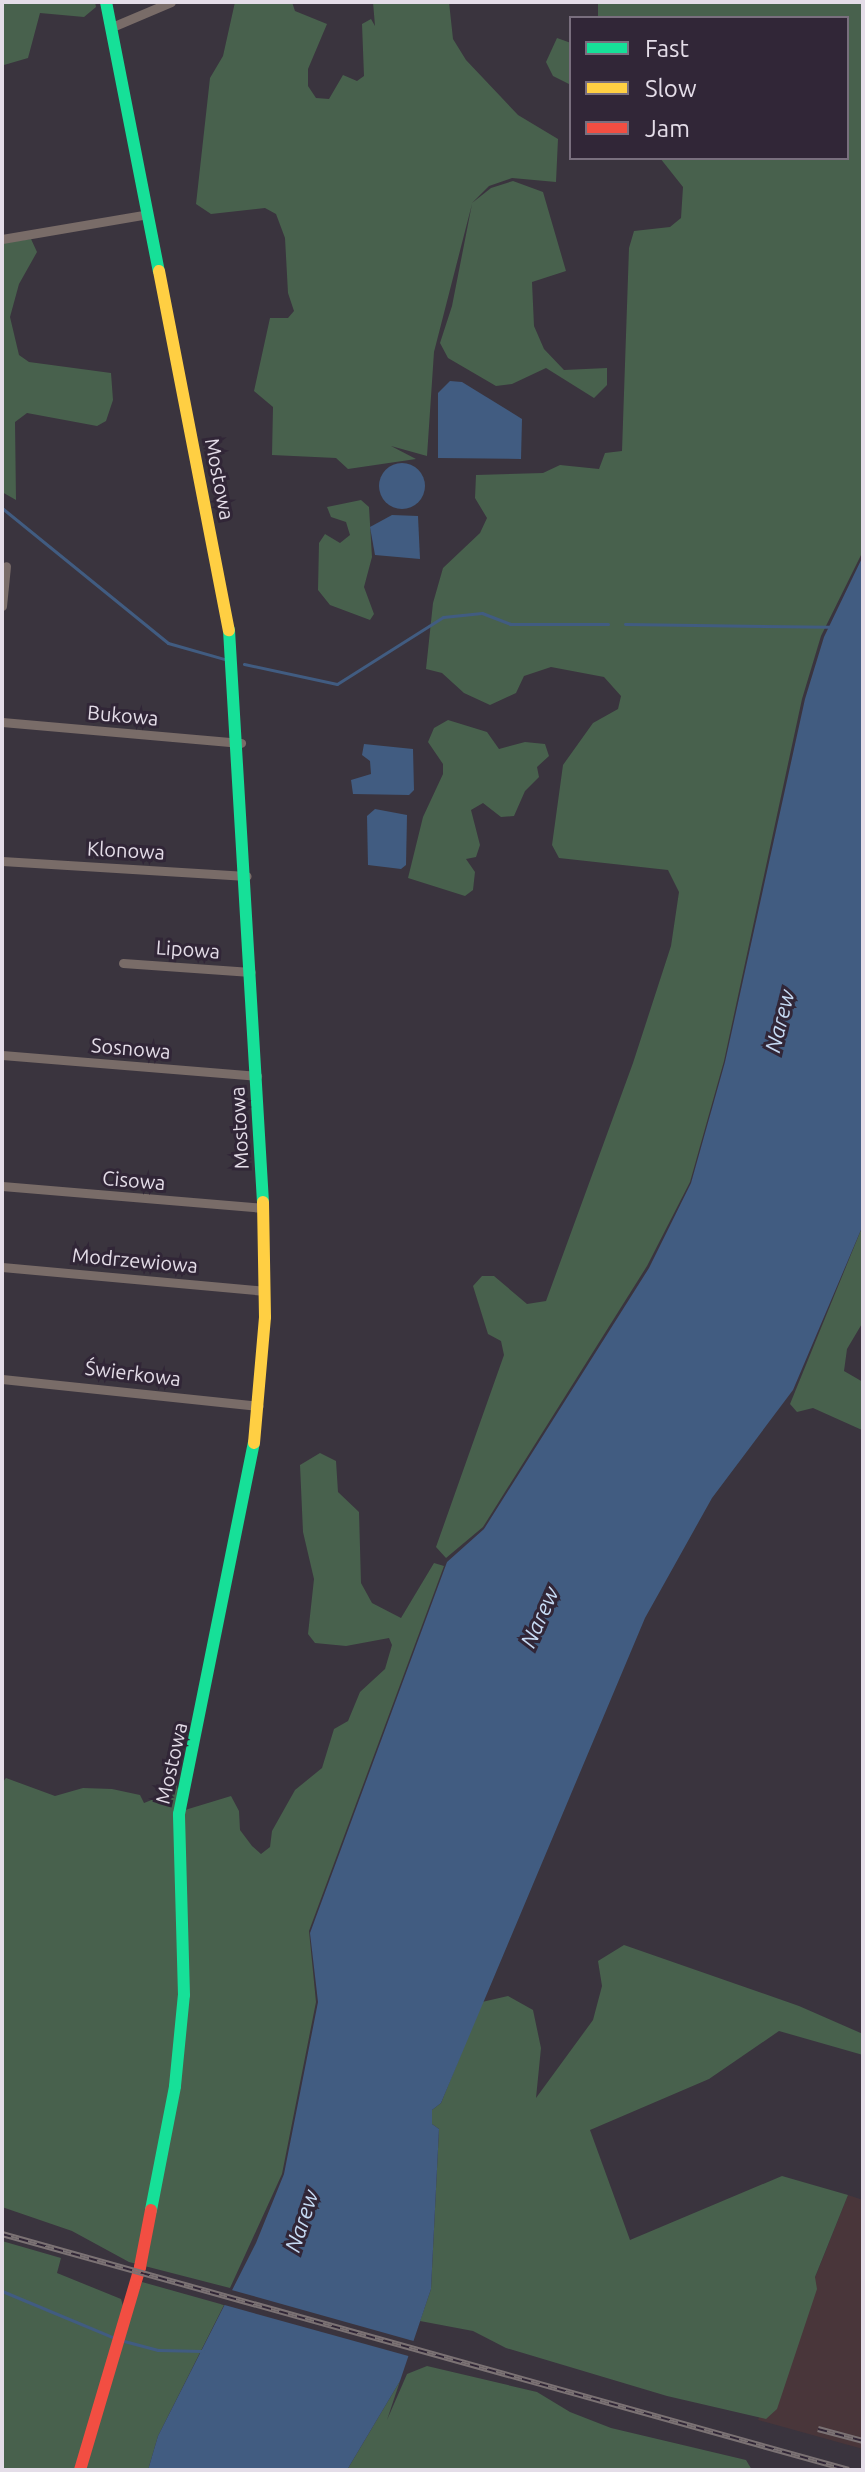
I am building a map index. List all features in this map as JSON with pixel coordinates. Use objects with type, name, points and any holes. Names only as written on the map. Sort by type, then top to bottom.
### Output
[{"type":"street","name":"Mostowa","points":[[80,2470],[143,2252],[183,2025],[179,1814],[240,1536],[259,1406],[265,1291],[241,743],[234,655],[106,2]]},
{"type":"street","points":[[112,27],[171,2]]},
{"type":"street","points":[[2,239],[148,214]]},
{"type":"street","points":[[2,606],[6,566]]},
{"type":"street","name":"Bukowa","points":[[2,722],[241,743]]},
{"type":"street","name":"Klonowa","points":[[2,861],[247,876]]},
{"type":"street","name":"Lipowa","points":[[123,963],[251,972]]},
{"type":"street","name":"Sosnowa","points":[[2,1055],[257,1076]]},
{"type":"street","name":"Cisowa","points":[[2,1186],[263,1208]]},
{"type":"street","name":"Modrzewiowa","points":[[2,1267],[265,1291]]},
{"type":"street","name":"Świerkowa","points":[[2,1379],[259,1406]]},
{"type":"shaded area","points":[[848,2195],[863,2200],[863,2449],[758,2420]]},
{"type":"green space","points":[[2,2],[95,2],[96,7],[84,17],[40,13],[28,58],[4,65]]},
{"type":"green space","points":[[235,2],[292,2],[295,11],[327,24],[308,69],[308,86],[316,98],[329,99],[343,75],[357,81],[364,76],[362,24],[371,19],[375,26],[373,2],[449,2],[453,39],[466,60],[518,115],[558,139],[556,182],[512,178],[489,186],[472,203],[491,188],[513,181],[543,192],[566,271],[532,282],[534,326],[544,349],[564,370],[607,368],[607,385],[594,398],[546,368],[512,384],[496,386],[448,358],[440,343],[452,306],[472,204],[434,352],[427,456],[391,446],[416,459],[348,469],[336,458],[272,455],[273,407],[254,391],[270,318],[288,318],[294,311],[288,293],[285,238],[276,214],[265,208],[211,214],[196,204],[210,78],[223,56]]},
{"type":"green space","points":[[598,2],[863,2],[863,551],[821,636],[802,699],[724,1061],[690,1182],[647,1266],[483,1527],[446,1558],[436,1547],[504,1355],[501,1341],[488,1334],[473,1286],[482,1276],[494,1276],[527,1304],[546,1301],[633,1063],[671,946],[679,892],[668,870],[559,858],[552,845],[563,765],[593,723],[618,709],[621,696],[604,677],[551,667],[524,676],[516,693],[490,705],[464,693],[442,673],[426,669],[433,603],[443,568],[480,533],[487,518],[475,498],[476,475],[543,473],[560,465],[599,469],[605,453],[622,451],[629,248],[634,231],[670,227],[681,218],[683,187],[662,160],[849,160],[849,16],[598,16]]},
{"type":"green space","points":[[557,38],[569,42],[569,84],[553,76],[546,62]]},
{"type":"green space","points":[[31,239],[37,252],[19,284],[10,317],[19,355],[29,362],[111,373],[113,400],[106,421],[97,426],[27,413],[15,422],[16,500],[2,492],[2,243]]},
{"type":"green space","points":[[361,500],[369,507],[372,557],[364,587],[374,614],[370,620],[330,605],[318,590],[319,543],[325,534],[340,543],[350,535],[346,522],[331,517],[327,507]]},
{"type":"green space","points":[[448,720],[487,732],[499,749],[525,742],[545,744],[549,756],[537,767],[539,777],[525,791],[514,816],[501,817],[483,803],[471,810],[480,845],[476,857],[466,859],[475,872],[473,890],[465,896],[408,878],[423,817],[443,774],[443,764],[428,742],[434,728]]},
{"type":"green space","points":[[863,1225],[863,1322],[847,1349],[844,1371],[863,1382],[862,1430],[813,1408],[797,1412],[790,1404]]},
{"type":"green space","points":[[320,1453],[336,1461],[338,1492],[359,1512],[361,1583],[372,1603],[401,1618],[434,1563],[444,1566],[309,1931],[316,2002],[282,2174],[230,2288],[129,2262],[72,2231],[2,2207],[2,1783],[6,1778],[55,1796],[83,1788],[112,1789],[140,1795],[144,1803],[159,1797],[174,1778],[185,1810],[231,1796],[239,1811],[240,1830],[252,1846],[261,1854],[270,1847],[272,1831],[295,1790],[322,1768],[334,1729],[348,1721],[360,1692],[385,1669],[392,1645],[389,1638],[346,1646],[315,1643],[308,1634],[314,1579],[303,1532],[300,1465]]},
{"type":"green space","points":[[624,1945],[799,2006],[863,2034],[863,2055],[779,2031],[709,2079],[590,2130],[630,2240],[782,2176],[848,2195],[815,2277],[817,2289],[777,2409],[766,2419],[667,2396],[506,2348],[473,2331],[420,2321],[431,2289],[439,2129],[432,2124],[432,2110],[441,2103],[482,2002],[508,1996],[533,2010],[541,2048],[536,2098],[593,2020],[602,1986],[598,1961]]},
{"type":"green space","points":[[2,2241],[61,2258],[57,2273],[121,2299],[128,2323],[142,2282],[224,2305],[158,2436],[148,2470],[2,2470]]},
{"type":"green space","points":[[427,2366],[537,2392],[570,2412],[611,2428],[746,2460],[752,2470],[347,2470],[400,2381],[387,2420],[407,2374]]},
{"type":"water","points":[[450,381],[462,382],[522,419],[521,459],[438,458],[438,393]]},
{"type":"water","points":[[402,463],[418,470],[425,486],[418,502],[402,509],[386,502],[379,486],[386,470]]},
{"type":"water","points":[[392,515],[418,516],[420,559],[375,555],[370,527]]},
{"type":"water","name":"Narew","points":[[863,556],[863,1225],[793,1390],[712,1498],[645,1618],[441,2103],[432,2110],[432,2124],[439,2129],[431,2289],[400,2381],[347,2470],[148,2470],[158,2436],[256,2243],[284,2174],[318,2002],[310,1933],[447,1562],[484,1529],[649,1268],[691,1183],[725,1062],[805,699],[824,637]]},
{"type":"water","points":[[364,744],[413,749],[414,790],[409,795],[353,794],[351,780],[371,774],[370,761],[362,755]]},
{"type":"water","points":[[375,809],[407,815],[406,865],[401,869],[368,865],[367,816]]},
{"type":"pier","points":[[228,2289],[417,2342],[412,2357],[221,2304]]},
{"type":"waterway","points":[[2,508],[168,643],[224,659]]},
{"type":"waterway","points":[[244,664],[337,684],[443,617],[482,613],[510,624],[608,624]]},
{"type":"waterway","points":[[625,624],[829,627]]},
{"type":"waterway","points":[[2,2291],[117,2339]]},
{"type":"waterway","points":[[124,2341],[158,2350],[203,2351]]},
{"type":"railway","points":[[2,2234],[849,2470]]},
{"type":"railway","points":[[818,2429],[863,2441]]},
{"type":"traffic: fast","points":[[106,2],[159,271]]},
{"type":"traffic: fast","points":[[229,630],[263,1202]]},
{"type":"traffic: fast","points":[[151,2210],[175,2086],[184,1995],[179,1814],[254,1443]]},
{"type":"traffic: slow","points":[[159,271],[229,630]]},
{"type":"traffic: slow","points":[[254,1443],[265,1317],[263,1202]]},
{"type":"traffic: jam","points":[[80,2470],[140,2267],[151,2210]]}]
